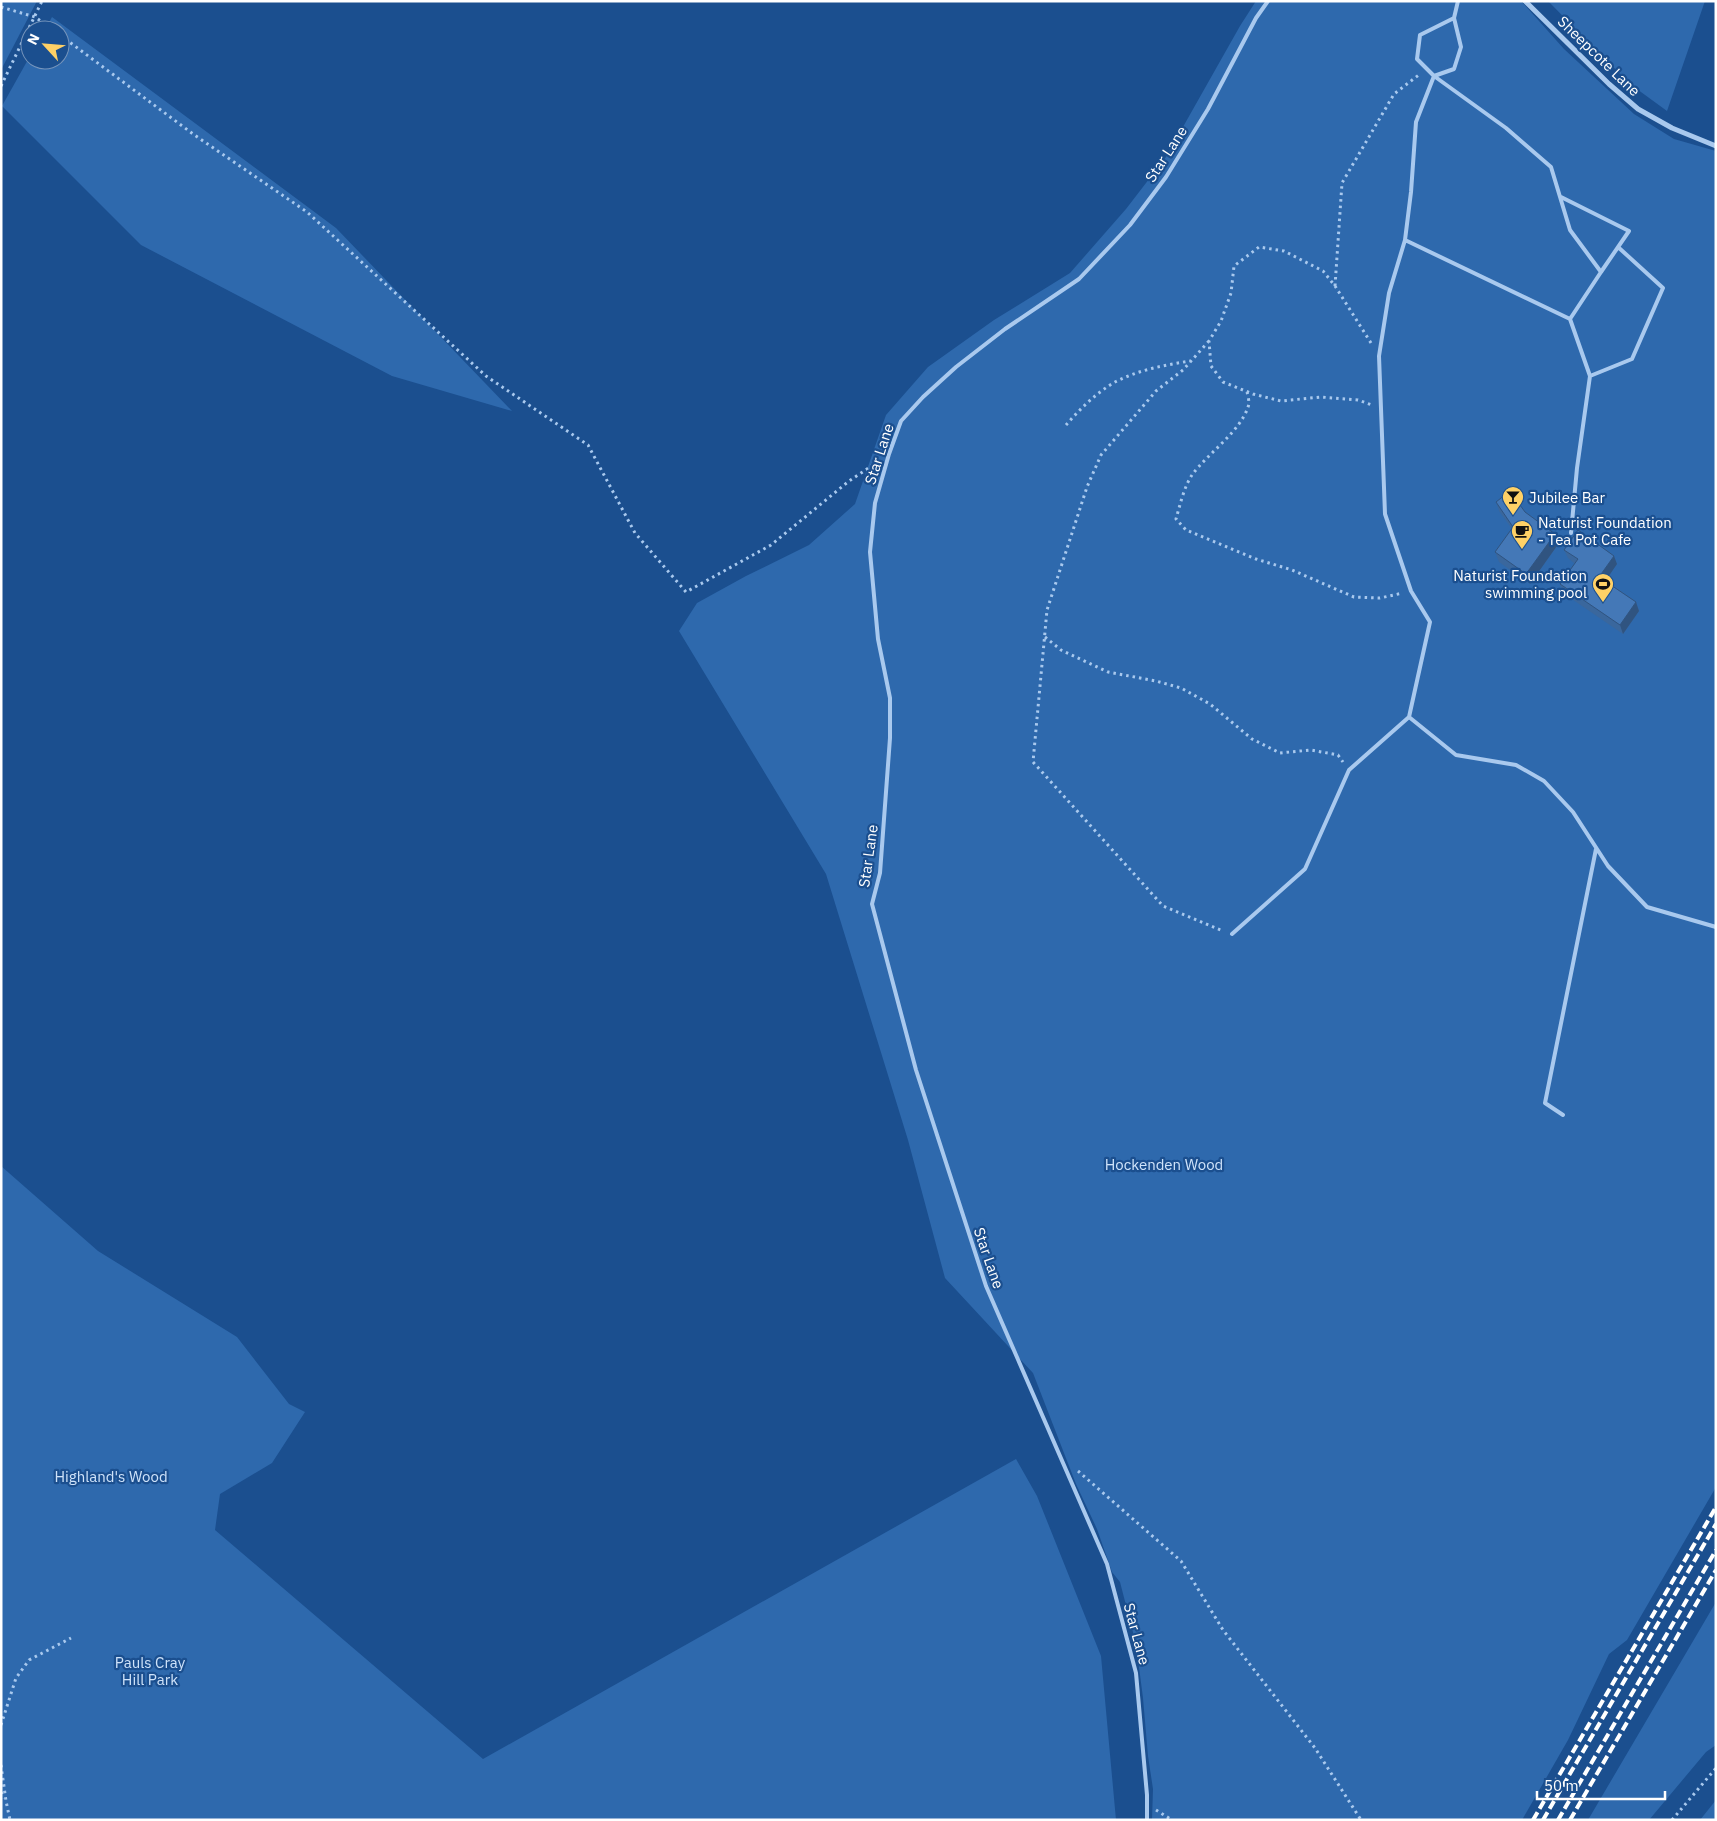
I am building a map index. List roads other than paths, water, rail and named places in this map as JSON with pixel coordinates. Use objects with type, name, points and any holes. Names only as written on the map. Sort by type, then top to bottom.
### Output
[{"type":"street","name":"Sheepcote Lane","points":[[1525,1],[1608,84],[1638,109],[1672,128],[1716,146]]},
{"type":"lane","name":"Star Lane","points":[[1147,1820],[1136,1673],[1107,1564],[986,1286],[916,1070],[872,904],[880,873],[890,738],[890,698],[878,640],[870,552],[875,503],[901,421],[923,397],[956,367],[1006,329],[1079,279],[1130,225],[1166,177],[1208,109],[1256,18],[1268,1]]},
{"type":"lane","points":[[1232,934],[1305,869],[1349,770],[1410,717],[1430,622],[1411,591],[1385,514],[1379,356],[1389,293],[1405,240],[1411,192],[1416,122],[1434,76],[1454,69],[1461,47],[1454,18],[1458,1]]},
{"type":"lane","points":[[1454,18],[1420,35],[1417,59],[1434,76],[1506,128],[1551,167],[1570,230],[1601,272]]},
{"type":"lane","points":[[1561,197],[1629,231],[1570,319]]},
{"type":"lane","points":[[1405,240],[1570,319],[1590,376],[1577,468],[1571,533]]},
{"type":"lane","points":[[1590,376],[1632,359],[1663,288],[1618,247]]},
{"type":"lane","points":[[1410,717],[1456,755],[1516,765],[1544,781],[1573,812],[1608,866],[1647,907],[1716,927]]},
{"type":"lane","points":[[1563,1114],[1545,1103],[1596,848]]},
{"type":"railway","points":[[1533,1820],[1716,1507]]},
{"type":"railway","points":[[1543,1820],[1716,1524]]},
{"type":"railway","points":[[1558,1820],[1716,1550]]},
{"type":"railway","points":[[1570,1820],[1716,1570]]},
{"type":"place","name":"Jubilee Bar","points":[[1513,516]]},
{"type":"place","name":"Naturist Foundation - Tea Pot Cafe","points":[[1522,550]]},
{"type":"place","name":"Naturist Foundation swimming pool","points":[[1603,603]]},
{"type":"park label","name":"Hockenden Wood","points":[[1164,1164]]},
{"type":"park label","name":"Highland's Wood","points":[[111,1476]]},
{"type":"park label","name":"Pauls Cray Hill Park","points":[[150,1670]]}]
